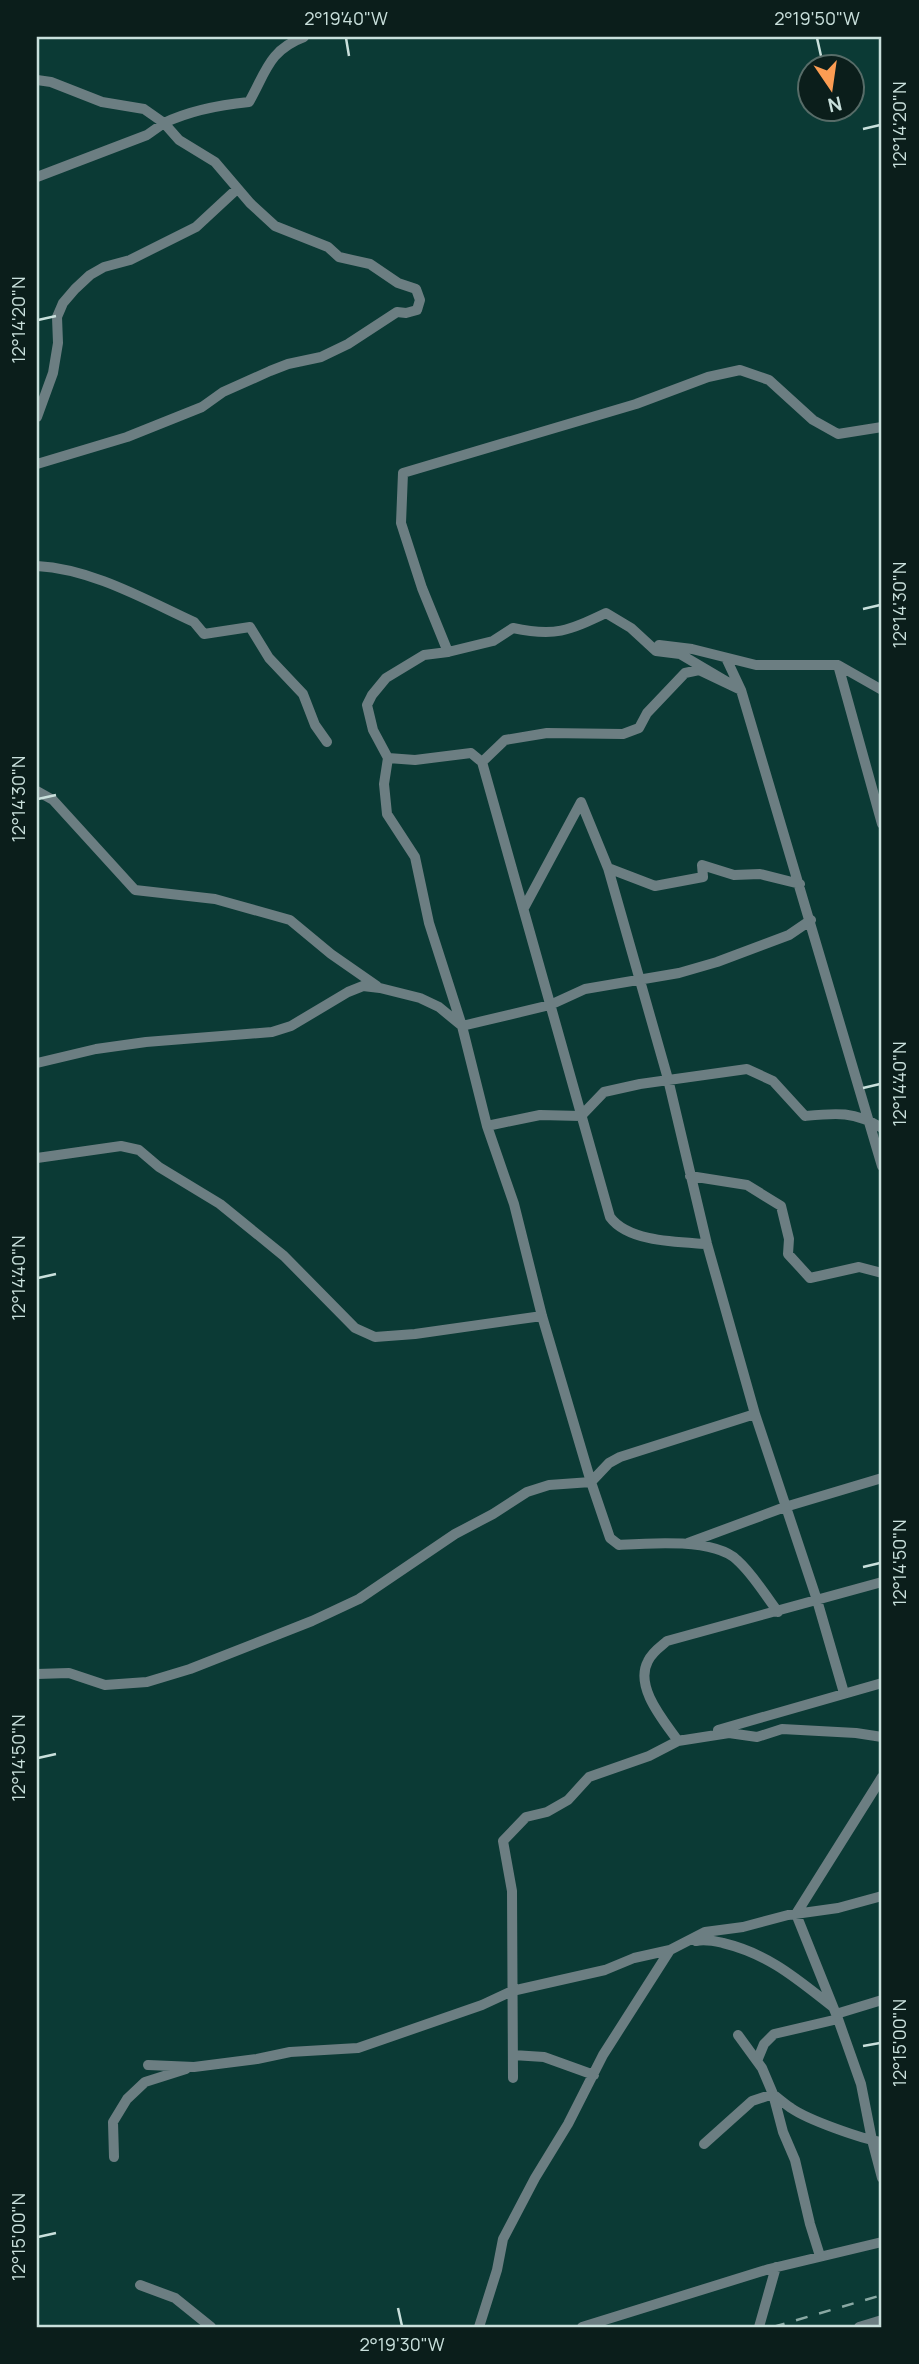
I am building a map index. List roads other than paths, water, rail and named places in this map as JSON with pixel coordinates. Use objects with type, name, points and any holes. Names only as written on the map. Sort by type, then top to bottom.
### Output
[{"type":"street","points":[[37,177],[147,135],[180,116],[217,105],[249,102],[273,55],[288,43],[304,37]]},
{"type":"street","points":[[37,80],[51,82],[102,102],[144,109],[164,123],[179,140],[215,162],[237,189],[275,226],[328,247],[339,257],[370,264],[382,274],[416,289],[421,300],[417,310],[397,312],[334,352],[271,370],[223,392],[202,407],[127,437],[37,464]]},
{"type":"street","points":[[37,417],[53,373],[58,343],[57,317],[63,303],[75,289],[104,267],[130,260],[196,227],[237,189]]},
{"type":"street","points":[[448,652],[422,588],[401,523],[402,473],[623,408],[708,377],[740,370],[769,380],[813,420],[838,434],[882,427]]},
{"type":"street","points":[[37,566],[60,567],[104,582],[194,622],[204,634],[250,627],[269,658],[303,694],[315,725],[327,742]]},
{"type":"street","points":[[741,690],[680,654],[656,651],[631,628],[606,613],[562,633],[535,633],[513,628],[492,640],[425,655],[386,678],[367,705],[373,730],[388,758],[384,784],[387,814],[415,856],[429,923],[488,1126],[514,1204],[542,1317],[610,1538],[619,1545],[688,1543],[736,1558],[778,1612]]},
{"type":"street","points":[[648,643],[680,647],[756,665],[838,665],[882,690]]},
{"type":"street","points":[[726,658],[741,690],[882,1166]]},
{"type":"street","points":[[838,665],[882,824]]},
{"type":"street","points":[[482,762],[505,740],[547,733],[623,734],[639,728],[654,706],[685,673],[699,670],[741,690]]},
{"type":"street","points":[[388,758],[415,760],[471,753],[482,762],[605,1206],[617,1227],[649,1238],[707,1244]]},
{"type":"street","points":[[37,791],[53,800],[135,890],[215,899],[290,920],[360,976],[380,988]]},
{"type":"street","points":[[524,908],[581,802],[608,868],[668,1079],[707,1244],[755,1414],[817,1600],[844,1693]]},
{"type":"street","points":[[608,868],[656,886],[703,877],[702,865],[734,875],[761,874],[800,884]]},
{"type":"street","points":[[461,1026],[550,1005],[584,989],[679,973],[758,948],[789,935],[811,920]]},
{"type":"street","points":[[37,1063],[96,1049],[272,1032],[291,1026],[363,986],[420,998],[439,1007],[461,1026]]},
{"type":"street","points":[[488,1126],[540,1115],[581,1116],[604,1092],[668,1079],[747,1069],[773,1081],[805,1116],[842,1112],[869,1120],[882,1128]]},
{"type":"street","points":[[37,1157],[121,1146],[139,1150],[159,1167],[220,1204],[284,1256],[355,1328],[375,1337],[542,1317]]},
{"type":"street","points":[[690,1176],[747,1185],[781,1206],[789,1239],[788,1254],[810,1278],[859,1267],[882,1273]]},
{"type":"street","points":[[37,1674],[69,1673],[106,1685],[147,1682],[190,1669],[312,1621],[359,1599],[455,1534],[527,1492],[549,1485],[591,1482],[609,1463],[620,1457],[755,1414]]},
{"type":"street","points":[[688,1543],[785,1507],[882,1478]]},
{"type":"street","points":[[678,1741],[648,1692],[645,1680],[646,1663],[654,1651],[667,1641],[685,1634],[778,1612],[882,1582]]},
{"type":"street","points":[[513,2078],[512,1891],[503,1841],[527,1817],[547,1812],[568,1800],[589,1777],[649,1756],[678,1741],[882,1683]]},
{"type":"street","points":[[678,1741],[729,1733],[757,1737],[782,1729],[882,1737]]},
{"type":"street","points":[[796,1914],[882,1777]]},
{"type":"street","points":[[148,2066],[194,2067],[290,2052],[358,2048],[482,2005],[512,1991],[605,1970],[634,1958],[670,1950],[705,1932],[838,1908],[882,1896]]},
{"type":"street","points":[[796,1914],[861,2084],[877,2141],[882,2178]]},
{"type":"street","points":[[684,1942],[705,1939],[747,1949],[780,1966],[836,2013]]},
{"type":"street","points":[[479,2327],[497,2270],[503,2239],[622,2023],[670,1950]]},
{"type":"street","points":[[757,2061],[764,2044],[774,2034],[882,2000]]},
{"type":"street","points":[[738,2035],[757,2061],[773,2094],[783,2132],[795,2160],[820,2256]]},
{"type":"street","points":[[513,2056],[544,2057],[594,2075]]},
{"type":"street","points":[[114,2157],[113,2122],[127,2099],[145,2082],[194,2067]]},
{"type":"street","points":[[773,2094],[792,2109],[877,2141]]},
{"type":"street","points":[[704,2144],[752,2101],[773,2094]]},
{"type":"street","points":[[582,2327],[776,2267],[882,2242]]},
{"type":"street","points":[[760,2327],[776,2267]]},
{"type":"street","points":[[140,2286],[175,2298],[211,2327]]},
{"type":"street","points":[[859,2327],[882,2320]]},
{"type":"railway","points":[[773,2327],[882,2295]]}]
